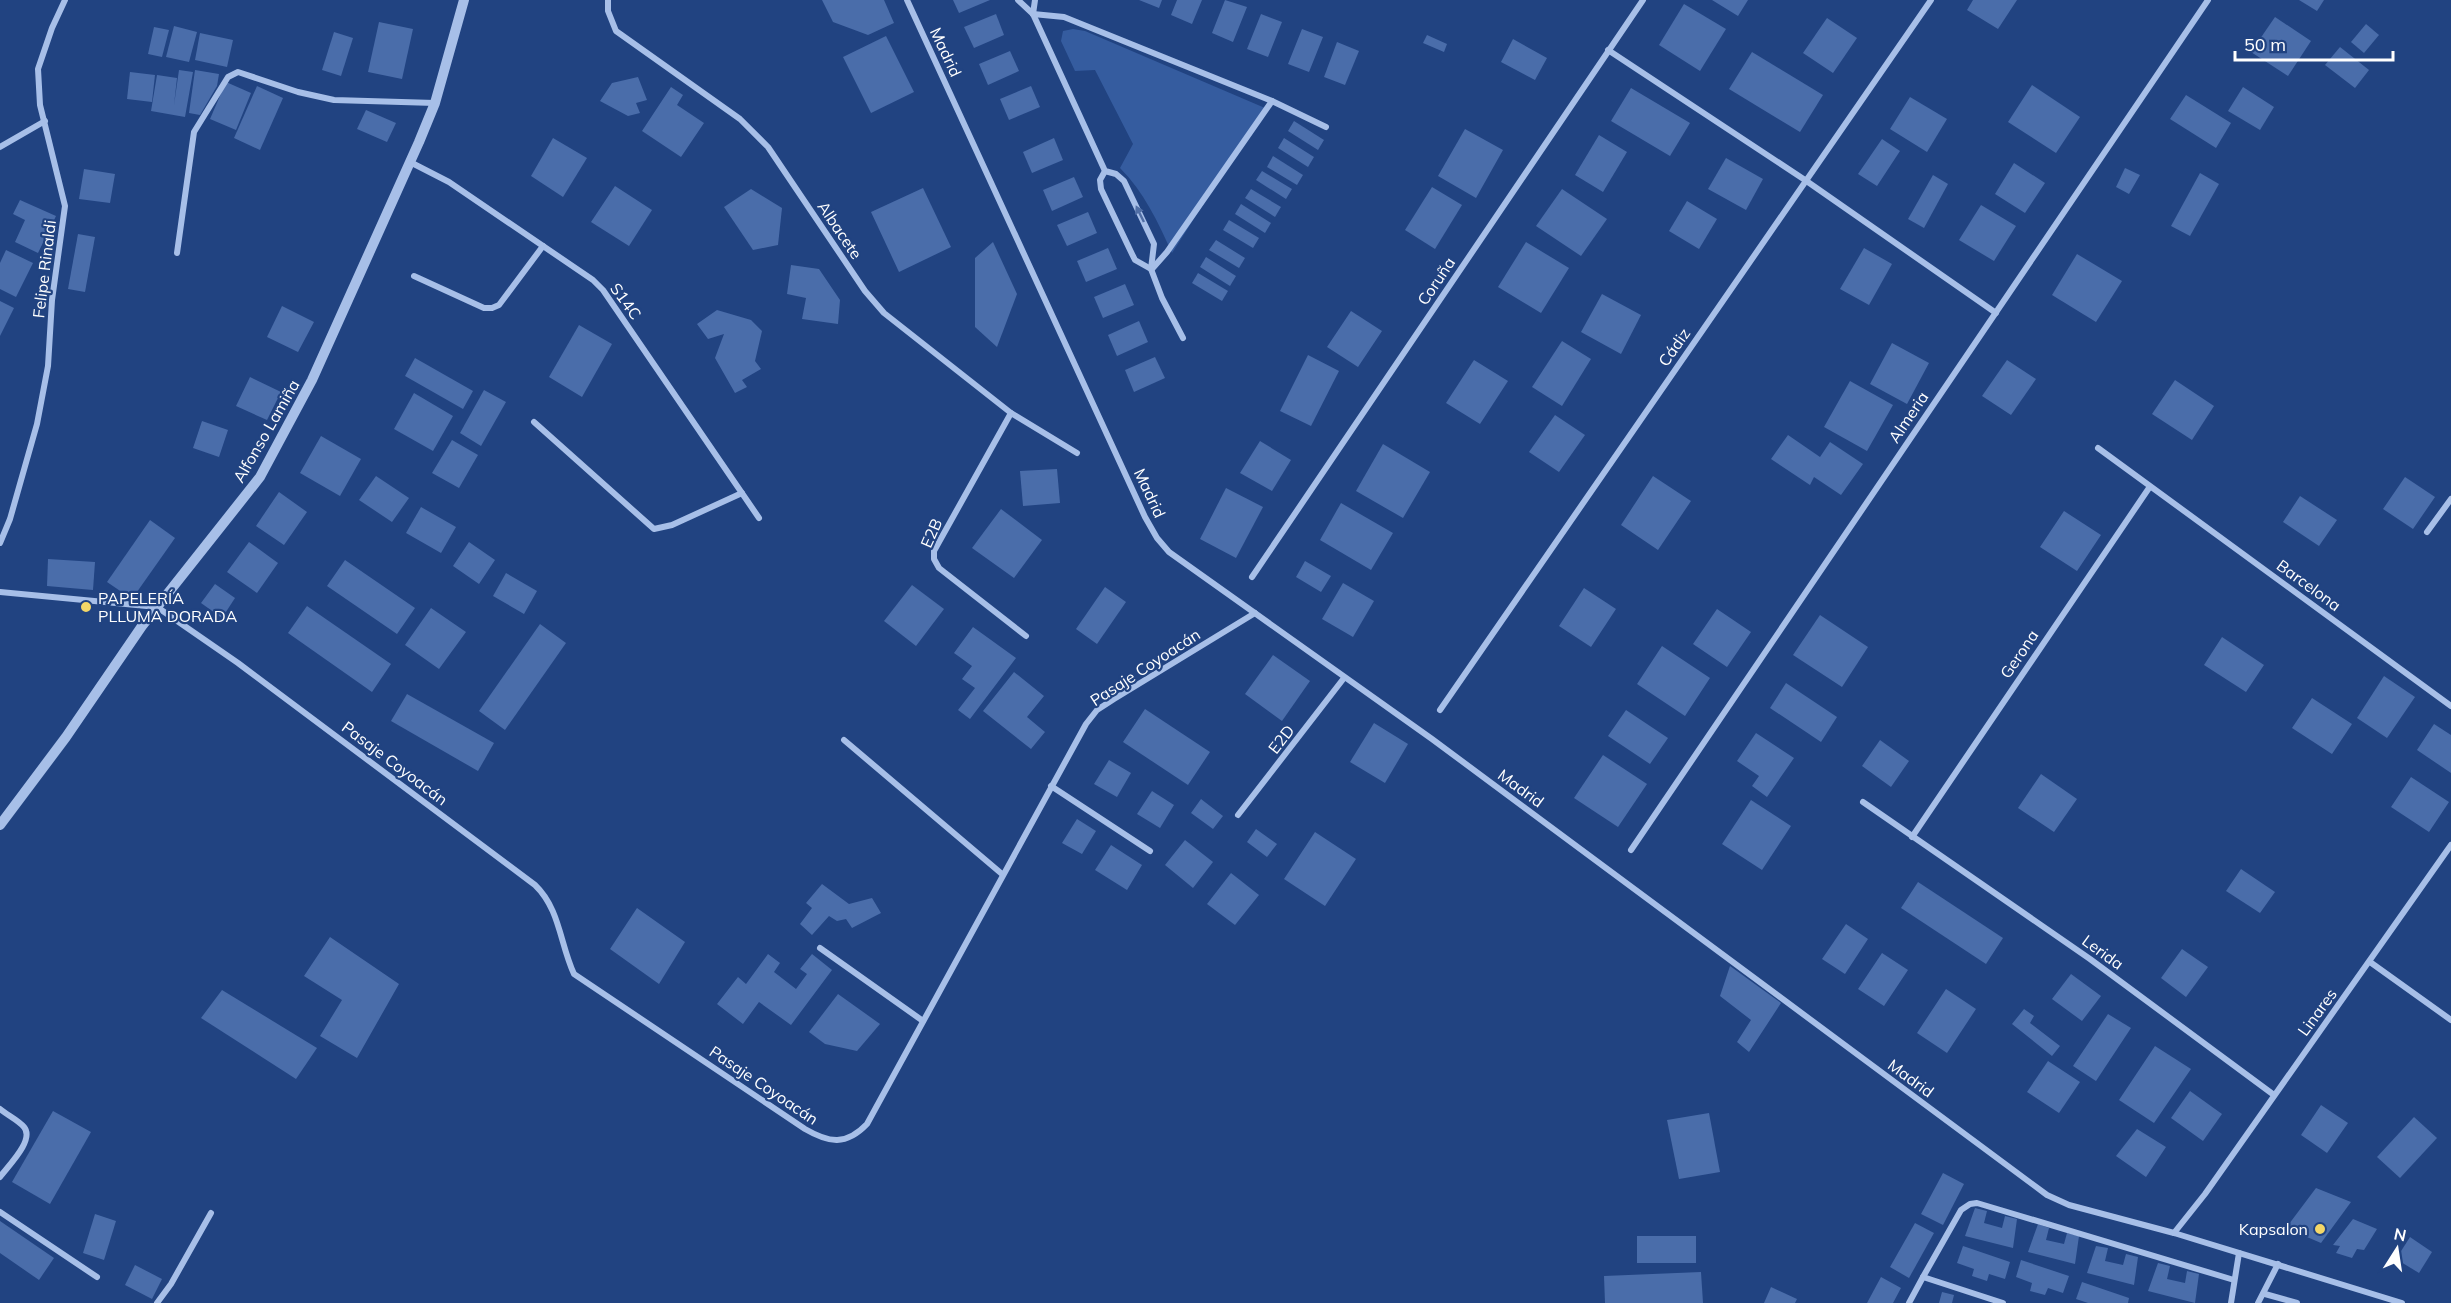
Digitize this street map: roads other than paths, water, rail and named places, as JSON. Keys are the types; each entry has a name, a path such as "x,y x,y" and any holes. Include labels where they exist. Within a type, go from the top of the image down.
{"street":[{"name":"Felipe Rinaldi","path":"0,543 10,519 37,424 48,366 51,300 65,206 40,105 38,69 52,27 65,0"},
{"name":"Alfonso Lamiña","path":"0,825 157,607 260,477 312,380 410,162 435,103 464,0"},
{"name":"Albacete","path":"608,0 608,11 616,31 740,119 768,147 865,291 884,313 1011,413 1077,453"},
{"name":"Madrid","path":"907,0 1145,517 1157,538 1169,552 1441,746 2047,1195 2069,1205 2175,1233 2402,1303"},
{"path":"1018,0 1033,14 1104,171 1100,180 1101,189 1132,254 1135,260 1151,269"},
{"path":"1033,14 1035,0"},
{"name":"Coruña","path":"1252,577 1643,0"},
{"name":"Cádiz","path":"1440,710 1931,0"},
{"name":"Almeria","path":"1631,850 2208,0"},
{"path":"1033,14 1064,17 1272,101 1326,127"},
{"path":"1608,50 1805,180 1996,313"},
{"path":"177,253 194,132 228,77 238,72 298,92 334,100 435,103"},
{"path":"1151,269 1167,252 1272,101"},
{"path":"0,147 45,121"},
{"name":"S14C","path":"410,162 449,182 593,280 603,290 759,518"},
{"path":"1104,171 1116,174 1124,181 1154,244 1151,269 1162,298 1182,338"},
{"path":"414,276 484,308 492,308 499,304 543,246"},
{"name":"E2B","path":"1011,413 934,551 934,560 939,568 1026,636"},
{"path":"534,422 654,529 672,525 742,493"},
{"name":"Barcelona","path":"2098,448 2149,488 2328,614 2451,706"},
{"name":"Gerona","path":"1912,837 2149,488"},
{"path":"2427,532 2451,499"},
{"path":"0,592 157,607"},
{"name":"Pasaje Coyoacán","path":"157,607 238,663 535,885 546,896 554,910 568,962 574,974 805,1129 821,1138 838,1140 852,1138 867,1124 1086,723 1097,710 1255,614"},
{"name":"E2D","path":"1238,815 1344,678"},
{"path":"844,741 1002,874"},
{"path":"1051,786 1150,851"},
{"name":"Lerida","path":"1863,802 2090,959 2274,1095"},
{"name":"Linares","path":"2175,1233 2370,963 2451,846"},
{"path":"820,948 923,1021"},
{"path":"2370,963 2451,1020"},
{"path":"0,1109 25,1128 28,1135 26,1143 0,1177"},
{"path":"1909,1303 1960,1210 1977,1203 2234,1280"},
{"path":"0,1212 97,1277"},
{"path":"157,1303 171,1284 211,1214"},
{"path":"2231,1303 2239,1253"},
{"path":"2258,1303 2265,1294 2278,1264"},
{"path":"1923,1277 2003,1303"},
{"path":"2265,1294 2297,1303"}],"place":[{"name":"PAPELERÍA PLLUMA DORADA","path":"86,607"},
{"name":"Kapsalon","path":"2320,1229"}]}
